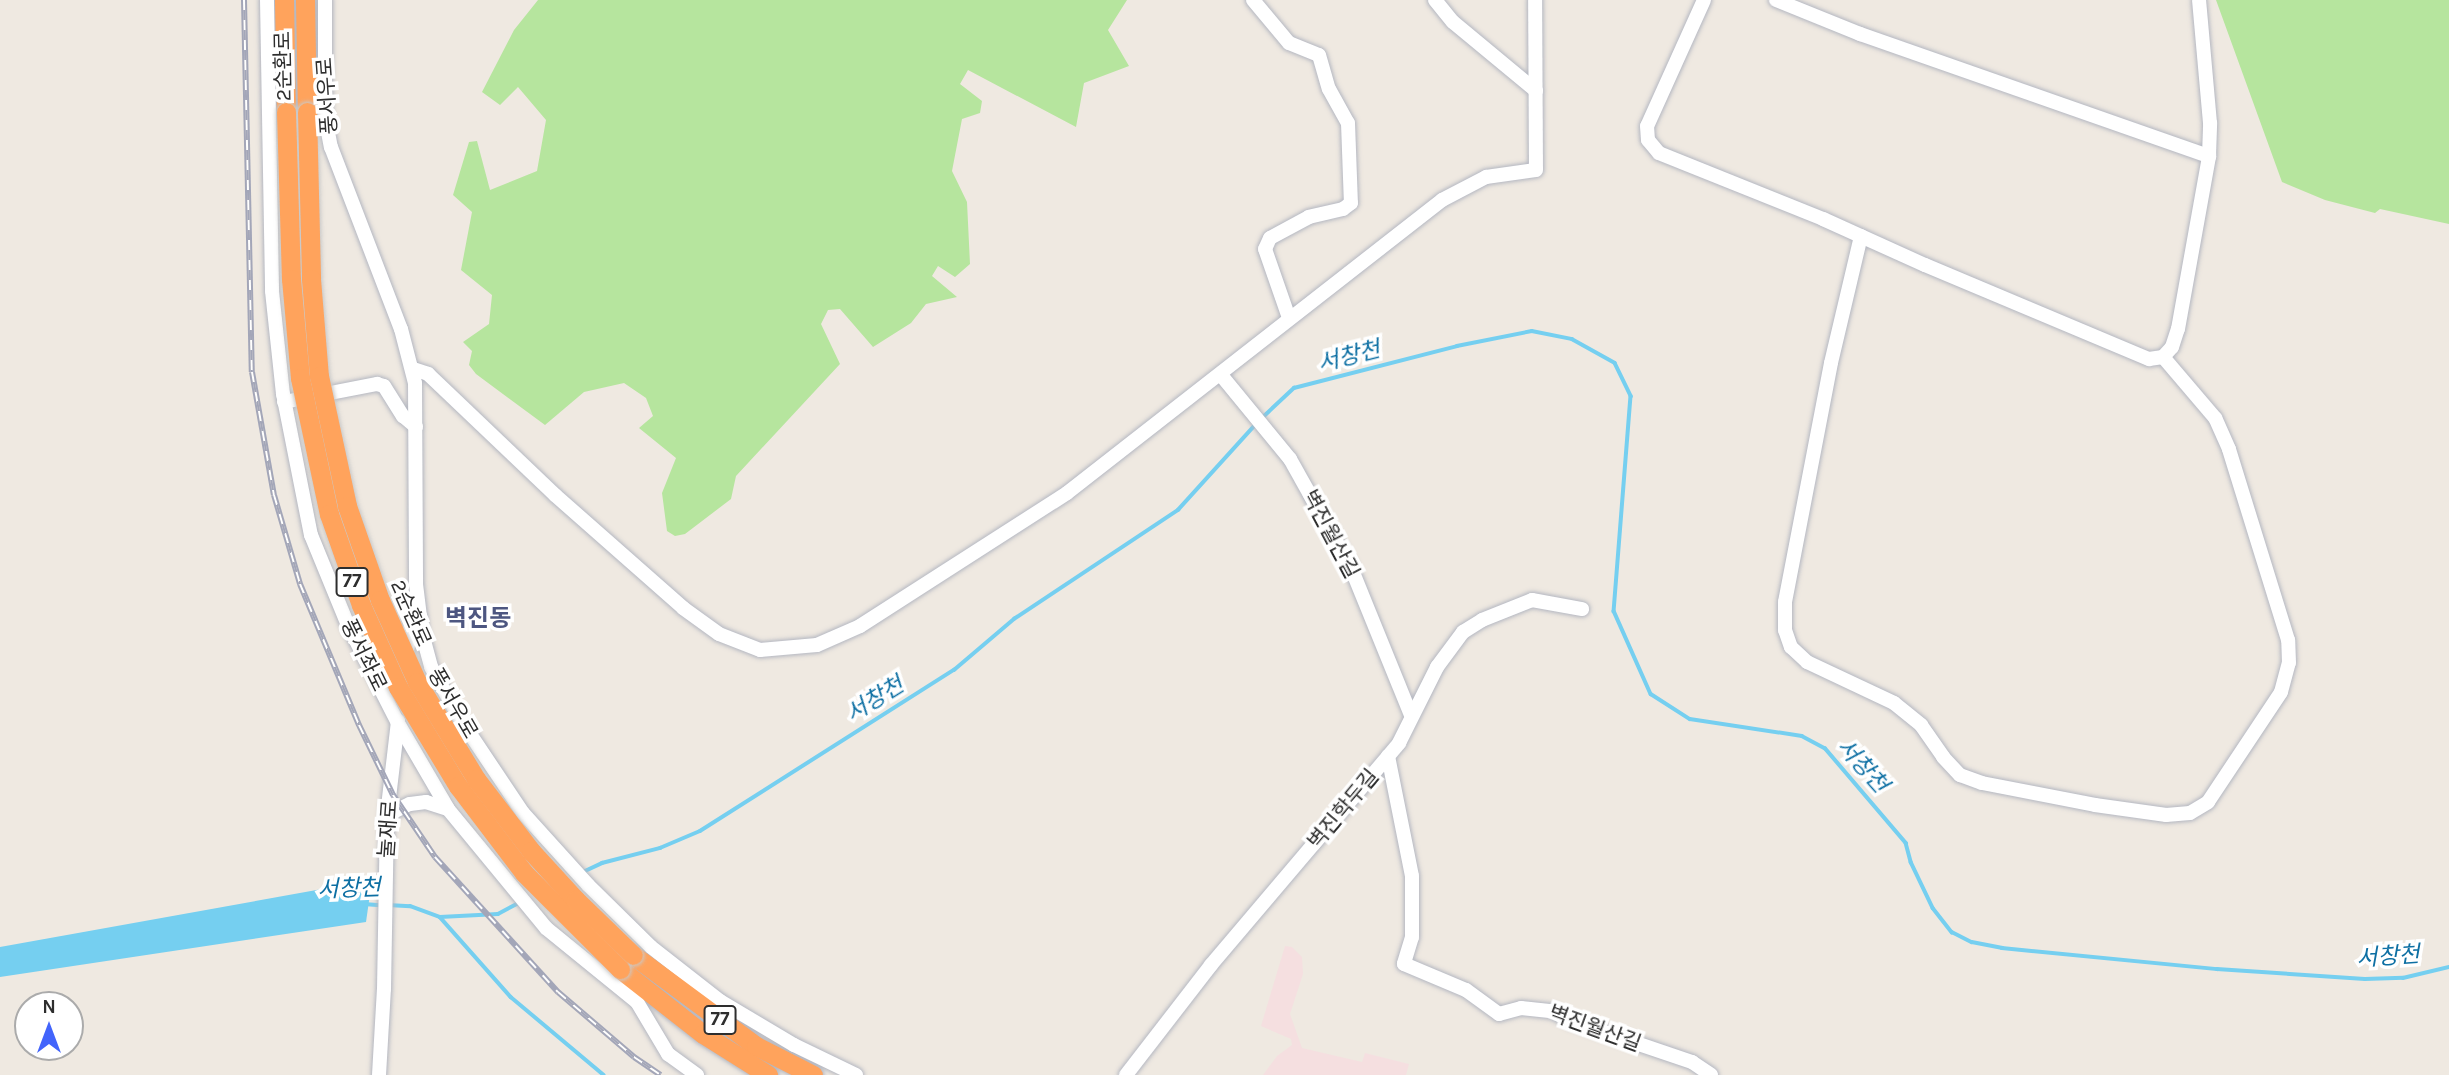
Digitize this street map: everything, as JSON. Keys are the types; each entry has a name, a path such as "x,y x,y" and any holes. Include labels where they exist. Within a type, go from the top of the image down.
{"highway":[{"name":"2순환로","path":"284,0 291,279 300,378 317,467 357,594 398,687 458,786 524,873 627,962 702,1034 768,1075"},
{"name":"2순환로","path":"305,0 311,279 319,376 344,495 376,589 417,682 475,779 540,861 627,962 756,1046 813,1075"}],"street":[{"name":"풍서좌로","path":"267,0 272,291 284,402 312,535 348,625 398,723 448,808 482,854 531,912 596,972 637,1002 668,1054 697,1075"},
{"name":"풍서우로","path":"325,0 325,105 331,147 401,329 413,369 416,427 416,584 427,656 446,695 499,778 548,842 651,947 720,1001 794,1045 856,1075"},
{"path":"1253,0 1289,43 1319,55 1329,89 1349,123 1350,203 1343,209 1309,217 1270,237 1265,249 1289,318"},
{"path":"1435,0 1453,22 1536,91"},
{"path":"413,369 429,374 505,450 683,608 730,639 773,651 817,645 860,626 1067,493 1442,200 1486,177 1536,170 1535,0"},
{"path":"1704,0 1647,126 1648,141 1659,153 1861,236 2129,353 2149,359 2163,357 2172,347 2178,329 2209,156 2210,123 2199,0"},
{"path":"1776,0 1860,34 2209,156"},
{"path":"1861,236 1829,376 1785,602 1785,630 1791,647 1807,662 1894,703 1921,725 1943,757 1961,775 1982,783 2095,805 2166,816 2190,813 2208,802 2281,692 2289,663 2288,640 2229,450 2215,418 2163,357"},
{"name":"벽진월산길","path":"1221,375 1290,459 1352,570 1411,715"},
{"path":"284,402 377,384 384,386 403,416 416,427"},
{"name":"눌재로","path":"379,1075 384,989 387,814 416,584"},
{"name":"벽진학두길","path":"1126,1075 1210,965 1388,756 1409,728 1411,715 1453,644 1482,620 1532,600 1582,609"},
{"path":"403,682 422,676 446,695"},
{"name":"벽진월산길","path":"1388,756 1412,876 1412,937 1404,964 1466,990 1499,1014 1521,1008 1552,1011 1571,1021 1692,1062 1712,1075"},
{"path":"437,789 438,768 456,760 480,760 499,778"},
{"path":"387,814 411,804 426,802 448,808"}],"shaded area":[{"path":"1285,946 1292,947 1302,957 1303,974 1290,1014 1302,1048 1362,1062 1365,1053 1409,1064 1406,1075 1263,1075 1277,1056 1292,1045 1291,1039 1261,1026"}],"green space":[{"path":"538,0 1127,0 1108,30 1129,66 1084,83 1076,127 968,70 960,84 982,101 980,113 962,119 952,171 967,202 970,264 955,277 938,266 932,276 957,297 926,304 911,323 873,347 840,309 828,310 821,324 840,364 736,476 731,499 685,534 675,536 667,531 662,493 676,458 639,428 653,416 646,398 624,383 584,392 545,425 476,374 469,365 472,351 463,342 489,324 492,295 461,270 472,212 453,195 469,142 477,141 490,190 537,171 546,120 518,87 500,105 482,92 514,30"},
{"path":"2216,0 2449,0 2449,224 2380,209 2375,213 2325,200 2282,182"}],"water":[{"path":"372,880 366,922 0,977 0,947"}],"waterway":[{"name":"서창천","path":"1262,418 1294,388 1457,346 1532,331 1572,339 1615,363 1631,396 1614,611 1651,694 1690,719 1802,736 1825,748 1906,843 1911,862 1933,908 1952,932 1972,942 2002,948 2217,969 2365,979 2403,978 2449,967"},
{"name":"서창천","path":"583,872 602,863 660,848 700,831 954,670 1014,619 1178,510 1257,423"},
{"name":"서창천","path":"388,905 410,906 440,917 498,914 519,903"},
{"name":"서창천","path":"364,904 380,905"},
{"path":"440,917 511,997 604,1075"}],"railway":[{"path":"244,0 252,372 274,495 300,584 359,725 393,795 435,857 558,992 634,1057 661,1075"}],"district":[{"name":"벽진동","path":"478,619"}]}
